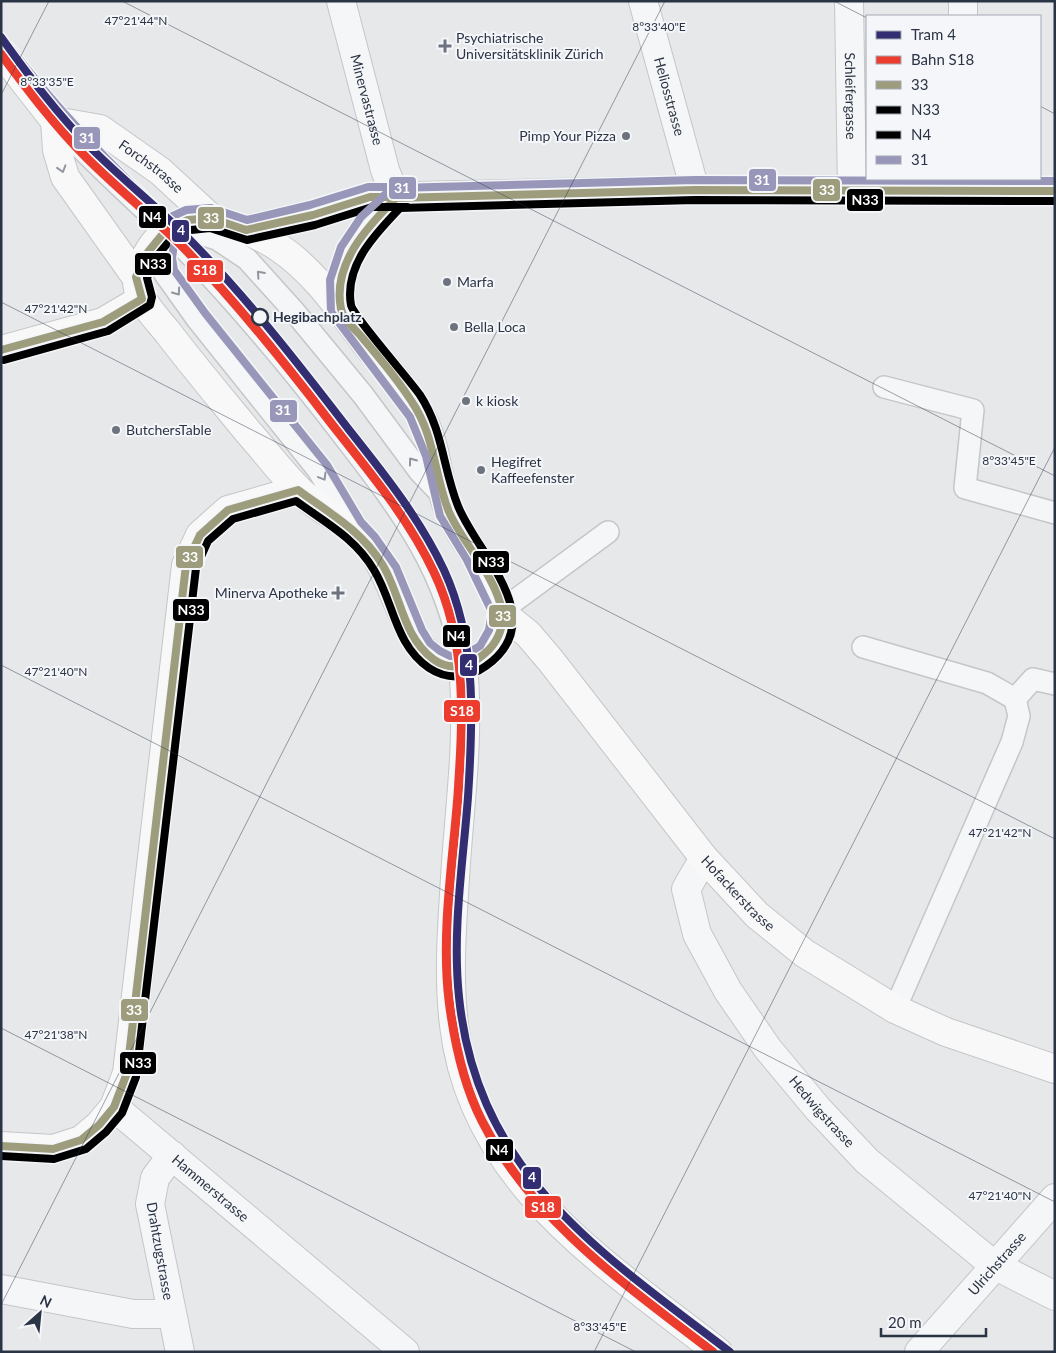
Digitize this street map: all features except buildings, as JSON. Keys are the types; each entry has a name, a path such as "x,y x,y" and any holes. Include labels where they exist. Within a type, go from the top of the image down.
{"main road":[{"path":"1,52 55,121 56,150 65,177 139,288 191,363 298,490 321,508 353,528 367,543 387,572 413,635 422,649 434,660 448,666 463,668 476,662 486,653 499,633 502,612 476,555 449,512 444,497 436,452 419,412 341,311 299,262 276,246 246,230 211,218 188,220 166,230 148,252 139,288 103,322 1,350"},
{"name":"Forchstrasse","path":"55,121 100,129 160,171 211,218"},
{"path":"1,1146 53,1149 81,1140 99,1125 114,1107 127,1073 186,565 200,536 228,510 298,490"},
{"name":"Hofackerstrasse","path":"502,612 528,634 551,661 704,858 757,915 804,953 895,1009 946,1032 1055,1069"},
{"path":"463,668 464,730 451,950 451,996 459,1054 474,1099 488,1132 506,1162 538,1203 589,1251 718,1352"}],"street":[{"name":"Minervastrasse","path":"342,1 385,170 396,198"},
{"name":"Heliosstrasse","path":"643,1 695,190"},
{"name":"Schleifergasse","path":"849,1 852,191"},
{"path":"963,1 963,15"},
{"path":"246,230 313,215 370,197 396,198 695,190 852,191 968,185 1055,191"},
{"path":"341,311 340,281 350,251 370,224 396,198"},
{"name":"Hedwigstrasse","path":"704,858 686,889 697,934 728,991 768,1049 818,1110 867,1161 994,1265 1055,1296"},
{"name":"Hammerstrasse","path":"114,1107 405,1352"},
{"name":"Drahtzugstrasse","path":"172,1155 155,1178 150,1204 180,1352"},
{"name":"Ulrichstrasse","path":"919,1352 1055,1198"},
{"path":"1,1289 132,1314 171,1314"}],"lane":[{"path":"55,121 101,170 166,230 259,330 312,394 403,515 424,548 443,589 453,617 463,668"},
{"path":"166,230 197,233 217,239 247,259 293,310 363,395 420,472 444,497"},
{"path":"166,230 162,258 165,274 197,320 318,470 353,528"},
{"path":"884,387 973,410 965,488 1055,512"},
{"path":"502,612 608,532"},
{"path":"863,646 988,683 1015,699 1019,716 1012,742 895,1009"},
{"path":"1015,699 1033,679 1055,684"}],"tram line":[{"name":"4","path":"1,37 44,95 79,136 179,229 254,310 389,481 435,551 455,597 467,653 470,682 470,768 457,922 459,997 470,1059 491,1113 518,1161 552,1203 592,1242 635,1279 730,1352"}],"rail line":[{"name":"S18","path":"1,54 63,133 98,169 184,248 242,312 373,476 400,513 424,552 445,599 453,626 461,682 462,710 458,795 446,949 449,1000 454,1031 460,1062 475,1107 503,1157 527,1190 555,1220 615,1276 713,1352"}],"transit line":[{"name":"31","path":"9,46 87,138 173,223"},
{"name":"N4","path":"1,52 32,94 73,141 166,230 253,323 306,387 396,506 424,548 453,617 465,685 451,983 458,1049 476,1106 502,1155 536,1199 576,1239 620,1277 718,1352"},
{"name":"31","path":"176,231 172,258 174,270 205,313 327,465 361,522 375,537 396,567 422,630 430,643 450,656 461,657 480,646 489,630 492,612 467,560 440,516 426,456 410,417 331,312 330,280 341,247 361,217 390,190 396,188 695,180 1055,181"},
{"name":"31","path":"162,221 186,210 211,208 247,220 310,205 368,187 407,187"},
{"name":"33","path":"1,1146 53,1149 81,1140 99,1125 114,1107 127,1073 186,565 200,535 228,510 298,490 344,523 374,552 388,576 408,627 423,650 433,659 446,665 465,665 478,659 496,641 499,635 503,617 498,598 486,572 449,512 430,442 420,415 400,384 346,320 341,309 340,292 347,262 363,234 396,198 695,190 1055,191"},
{"name":"33","path":"1,350 103,322 142,299 136,277 148,252 166,230 188,220 211,218 246,230 313,215 370,197 407,197"},
{"name":"N33","path":"1,1156 54,1159 86,1149 106,1132 122,1113 136,1077 196,568 208,541 233,519 296,501 349,540 366,559 381,583 402,636 418,659 429,668 443,675 465,676 486,666 505,648 512,628 511,607 504,586 493,565 467,525 458,506 434,422 428,408 420,395 361,321 351,305 352,277 363,252 400,208 695,200 1055,201"},
{"name":"N33","path":"4,360 108,331 150,305 152,297 147,278 156,257 172,238 191,230 210,228 247,240 315,225 372,207 407,207"}],"place":[{"name":"Psychiatrische Universitätsklinik Zürich","path":"445,46"},
{"name":"Pimp Your Pizza","path":"626,136"},
{"name":"Marfa","path":"447,282"},
{"name":"Hegibachplatz","path":"260,317"},
{"name":"Bella Loca","path":"454,327"},
{"name":"k kiosk","path":"466,401"},
{"name":"ButchersTable","path":"116,430"},
{"name":"Hegifret Kaffeefenster","path":"481,470"},
{"name":"Minerva Apotheke","path":"338,593"}]}
